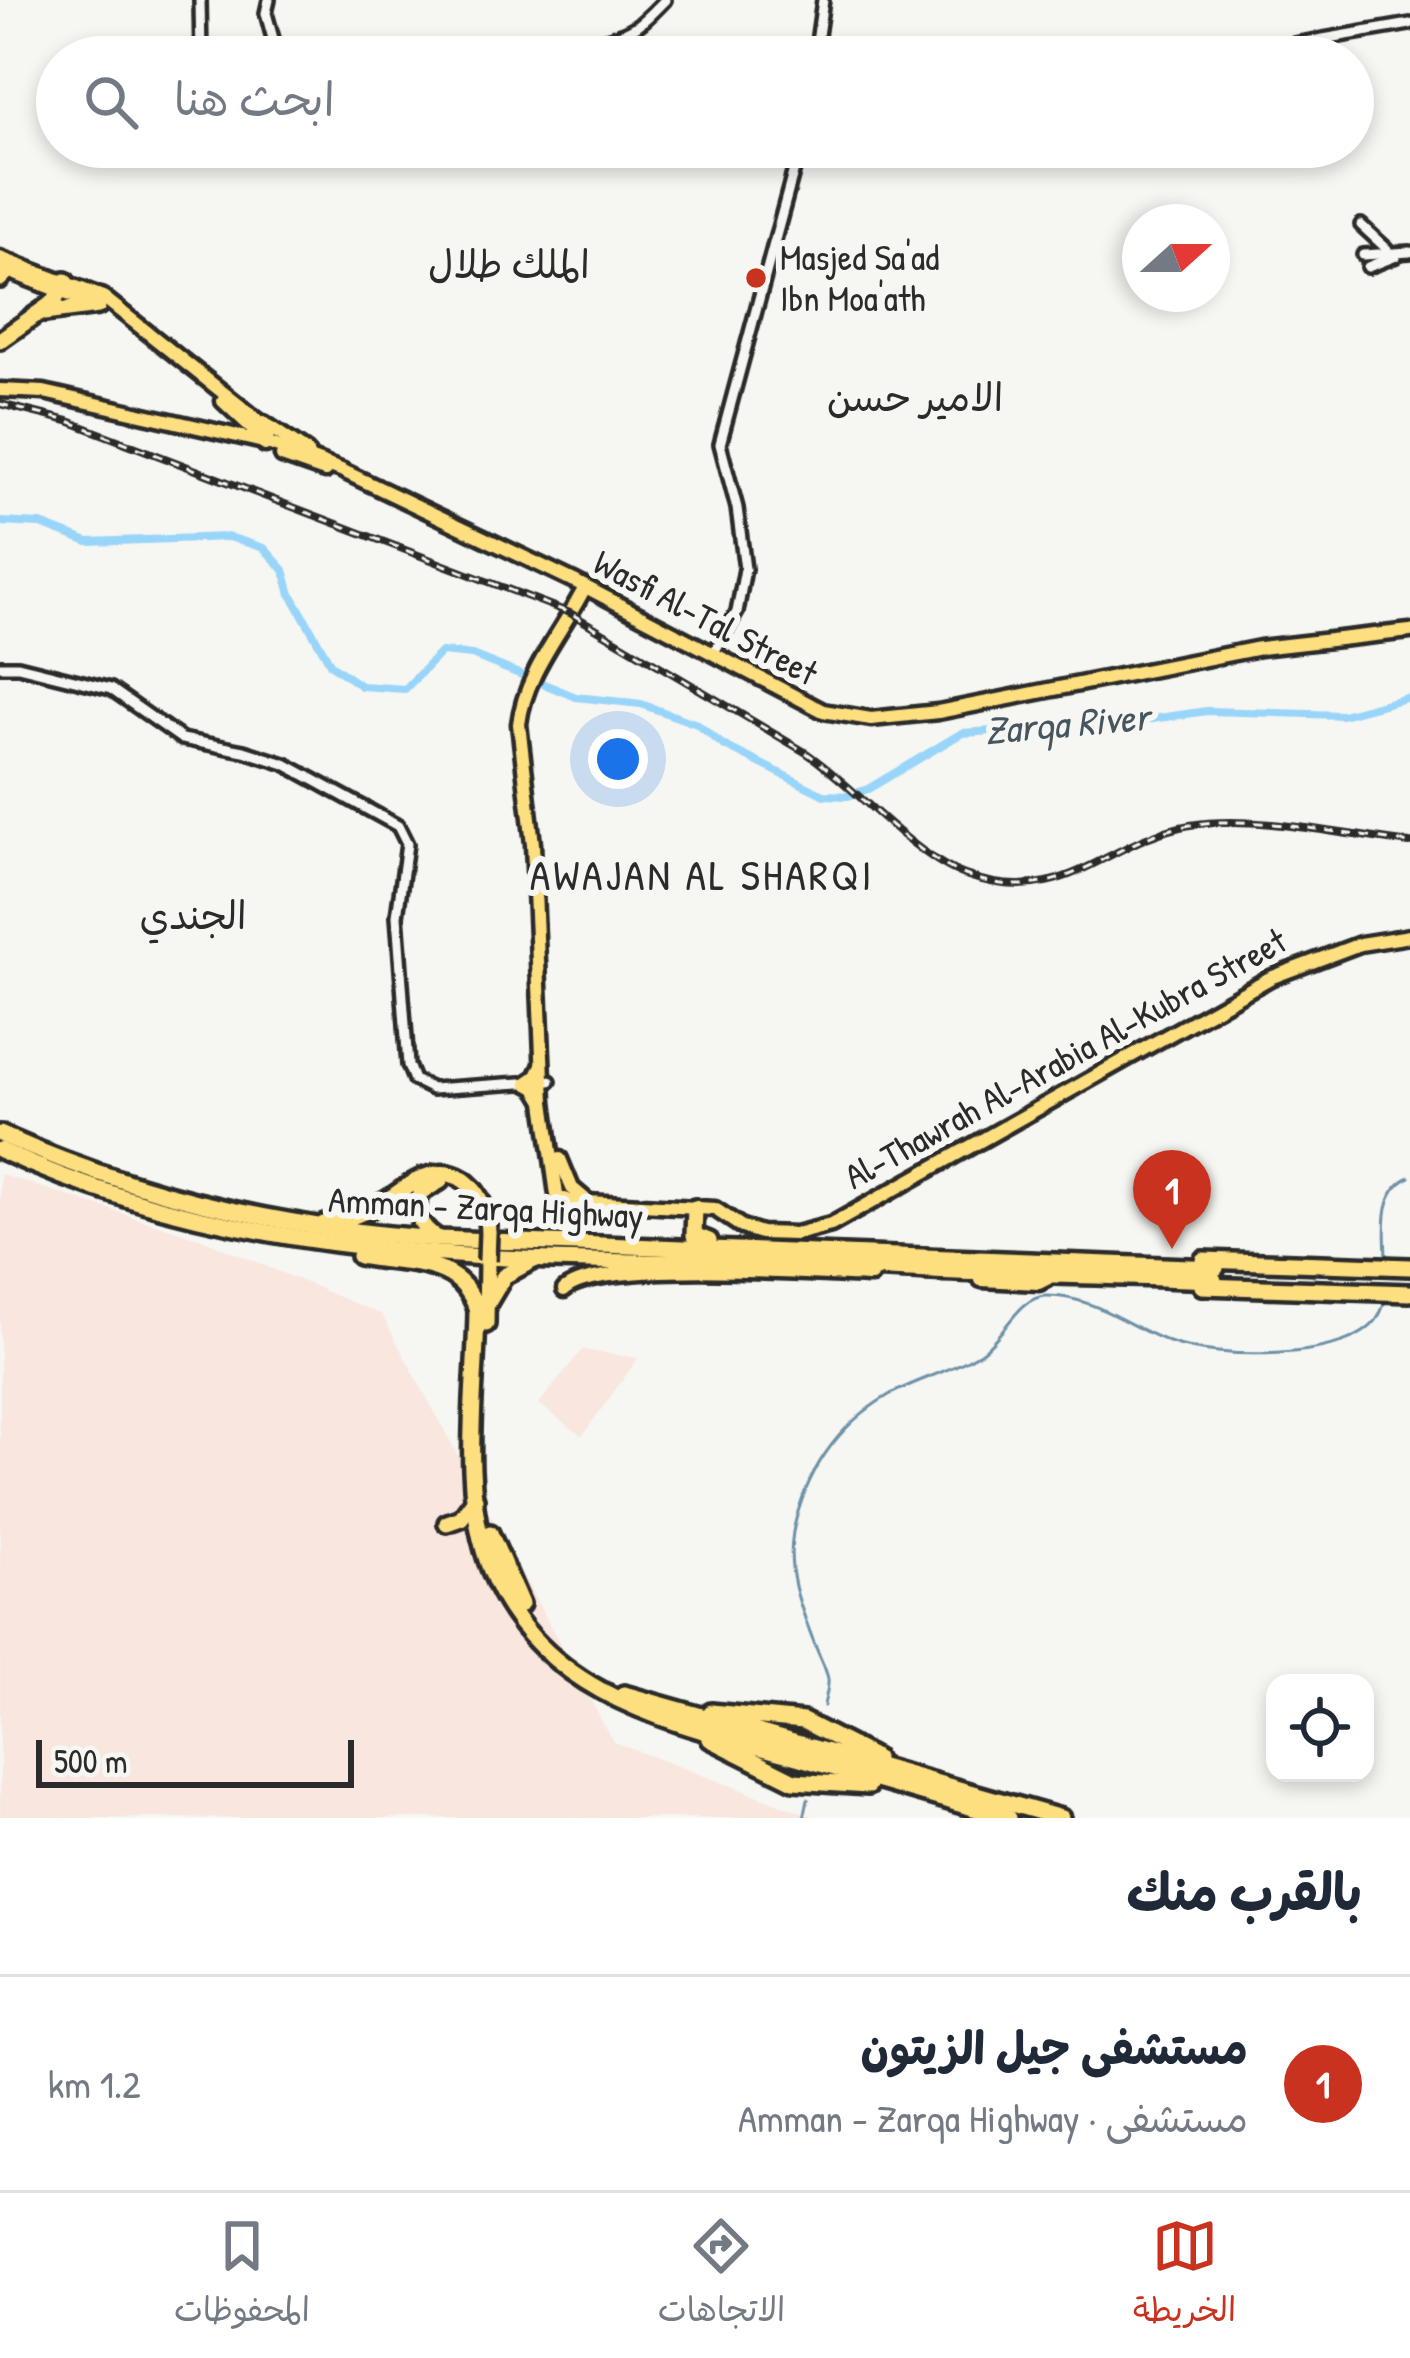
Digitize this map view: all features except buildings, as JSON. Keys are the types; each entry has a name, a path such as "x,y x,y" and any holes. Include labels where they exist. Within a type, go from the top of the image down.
{"highway":[{"path":"0,340 41,313 64,286"},
{"path":"41,313 98,305"},
{"name":"Amman - Zarqa Highway","path":"0,1134 109,1178 305,1233 439,1239 546,1253"},
{"name":"Amman - Zarqa Highway","path":"0,1150 152,1206 383,1250 844,1249 984,1265 1047,1279 1222,1276 1410,1289"},
{"path":"305,1233 360,1214 421,1178 446,1174 476,1191 485,1207 475,1499 480,1533 488,1562 510,1605 552,1654 610,1698 902,1780 1061,1818"},
{"path":"439,1239 425,1229 416,1210 421,1192 438,1181 459,1186 471,1196 484,1232"},
{"path":"675,1247 688,1238 692,1210"},
{"path":"692,1210 695,1238 728,1249"},
{"path":"305,1233 352,1254 453,1273 482,1312"},
{"name":"Amman - Zarqa Highway","path":"582,1251 682,1268 984,1265 1020,1253 1222,1276 1243,1266 1264,1278 1410,1270"},
{"path":"482,1312 504,1276 546,1253"},
{"path":"1222,1276 1243,1266 1264,1278"},
{"path":"476,1451 491,1539 526,1612 583,1670 794,1781 902,1780"},
{"path":"475,1499 453,1521 480,1533"},
{"path":"682,1719 803,1721 902,1780 1007,1818"}],"main road":[{"path":"4,268 114,304 260,422 317,460"},
{"path":"64,286 124,318 230,407 268,449"},
{"name":"Wasfi Al-Tal Street","path":"0,394 44,392 213,432 345,478 823,712 871,719 938,712 1261,648 1410,634"},
{"name":"Wasfi Al-Tal Street","path":"0,394 43,399 317,460 821,716 855,724 913,722 1249,656 1410,634"},
{"path":"213,432 228,426 230,407"},
{"path":"260,422 269,432 268,449"},
{"path":"567,1203 542,1063 531,824 519,724 537,678 583,595"},
{"path":"537,678 524,724 538,836 544,1102"},
{"name":"Al-Thawrah Al-Arabia Al-Kubra Street","path":"567,1203 692,1210 727,1216 761,1234 796,1234 835,1224 1270,978 1360,944 1410,934"},
{"path":"542,1063 538,1074 526,1083 539,1091 544,1102 567,1203"},
{"path":"560,1159 572,1188 592,1204"},
{"name":"Al-Thawrah Al-Arabia Al-Kubra Street","path":"567,1203 692,1210"},
{"path":"564,1289 581,1279 682,1268 1036,1283 1047,1279"}],"street":[{"path":"200,0 201,36"},
{"path":"269,0 266,13 272,36"},
{"path":"608,36 637,26 664,0"},
{"path":"818,36 823,0"},
{"path":"1352,36 1410,25"},
{"path":"711,655 720,649 742,595 745,568 737,508 720,444 794,168"},
{"path":"1361,225 1376,242 1392,251 1410,253"},
{"path":"1392,251 1365,261 1410,253"},
{"path":"0,666 111,688 182,740 262,756 309,775 402,829 408,850 398,902 408,1065 414,1080 432,1088 546,1081"}],"shaded area":[{"path":"0,1174 201,1239 382,1315 613,1742 817,1818 0,1818"},
{"path":"582,1350 638,1358 582,1436 539,1404"}],"waterway":[{"name":"Zarqa River","path":"0,522 41,524 88,542 229,537 264,548 284,570 291,594 331,665 361,686 405,689 441,652 472,655 576,697 641,704 697,724 723,745 824,795 848,796 868,789 962,733 1131,722 1207,711 1342,715 1410,697"},
{"path":"1386,1257 1389,1201 1410,1177"},
{"path":"824,1706 828,1679 796,1589 793,1532 806,1490 826,1453 870,1407 980,1353 1036,1298 1063,1297 1095,1306 1172,1343 1247,1354 1307,1350 1357,1335 1376,1321 1386,1299"},
{"path":"804,1818 808,1799"}],"railway":[{"path":"0,404 68,421 570,613 805,752 925,853 965,875 1000,884 1058,879 1160,833 1215,822 1270,824 1410,843"}],"place":[{"name":"Masjed Sa'ad Ibn Moa'ath","path":"756,278"},
{"name":"مستشفى جيل الزيتون","path":"1172,1249"}],"district":[{"name":"الملك طلال","path":"509,264"},
{"name":"الامير حسن","path":"915,397"},
{"name":"AWAJAN AL SHARQI","path":"702,875"},
{"name":"الجندي","path":"193,915"}]}
